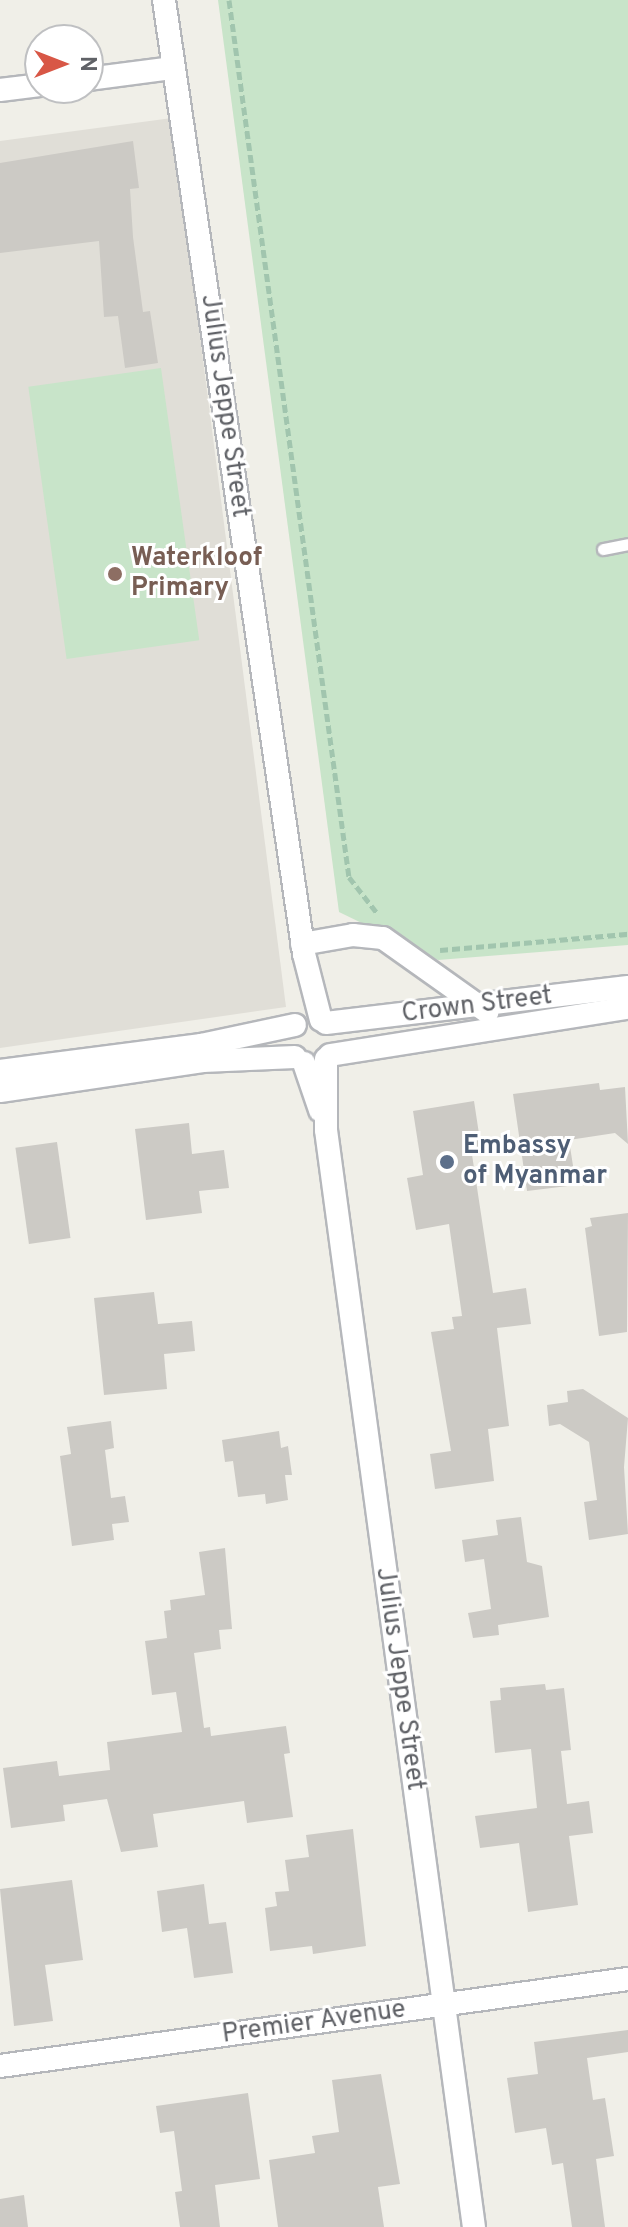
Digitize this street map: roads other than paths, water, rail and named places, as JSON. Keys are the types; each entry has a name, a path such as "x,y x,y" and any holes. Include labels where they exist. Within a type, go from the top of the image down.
{"street":[{"name":"Julius Jeppe Street","path":"164,0 303,949 310,1022"},
{"path":"104,77 173,68"},
{"path":"0,90 24,87"},
{"path":"303,949 353,935 383,938 488,1017"},
{"name":"Crown Street","path":"488,1017 628,987"},
{"name":"Crown Street","path":"0,1091 202,1053 310,1022 421,1025 488,1017 628,1008"},
{"path":"310,1022 334,1038 314,1058 289,1041 310,1022"},
{"name":"Crown Street","path":"0,1071 202,1053 314,1058 421,1025"},
{"name":"Julius Jeppe Street","path":"314,1058 474,2227"},
{"name":"Premier Avenue","path":"0,2066 628,1979"}],"lane":[{"path":"603,549 628,544"}],"place":[{"name":"Waterkloof Primary","path":"115,574"},
{"name":"Embassy of Myanmar","path":"447,1162"}]}
